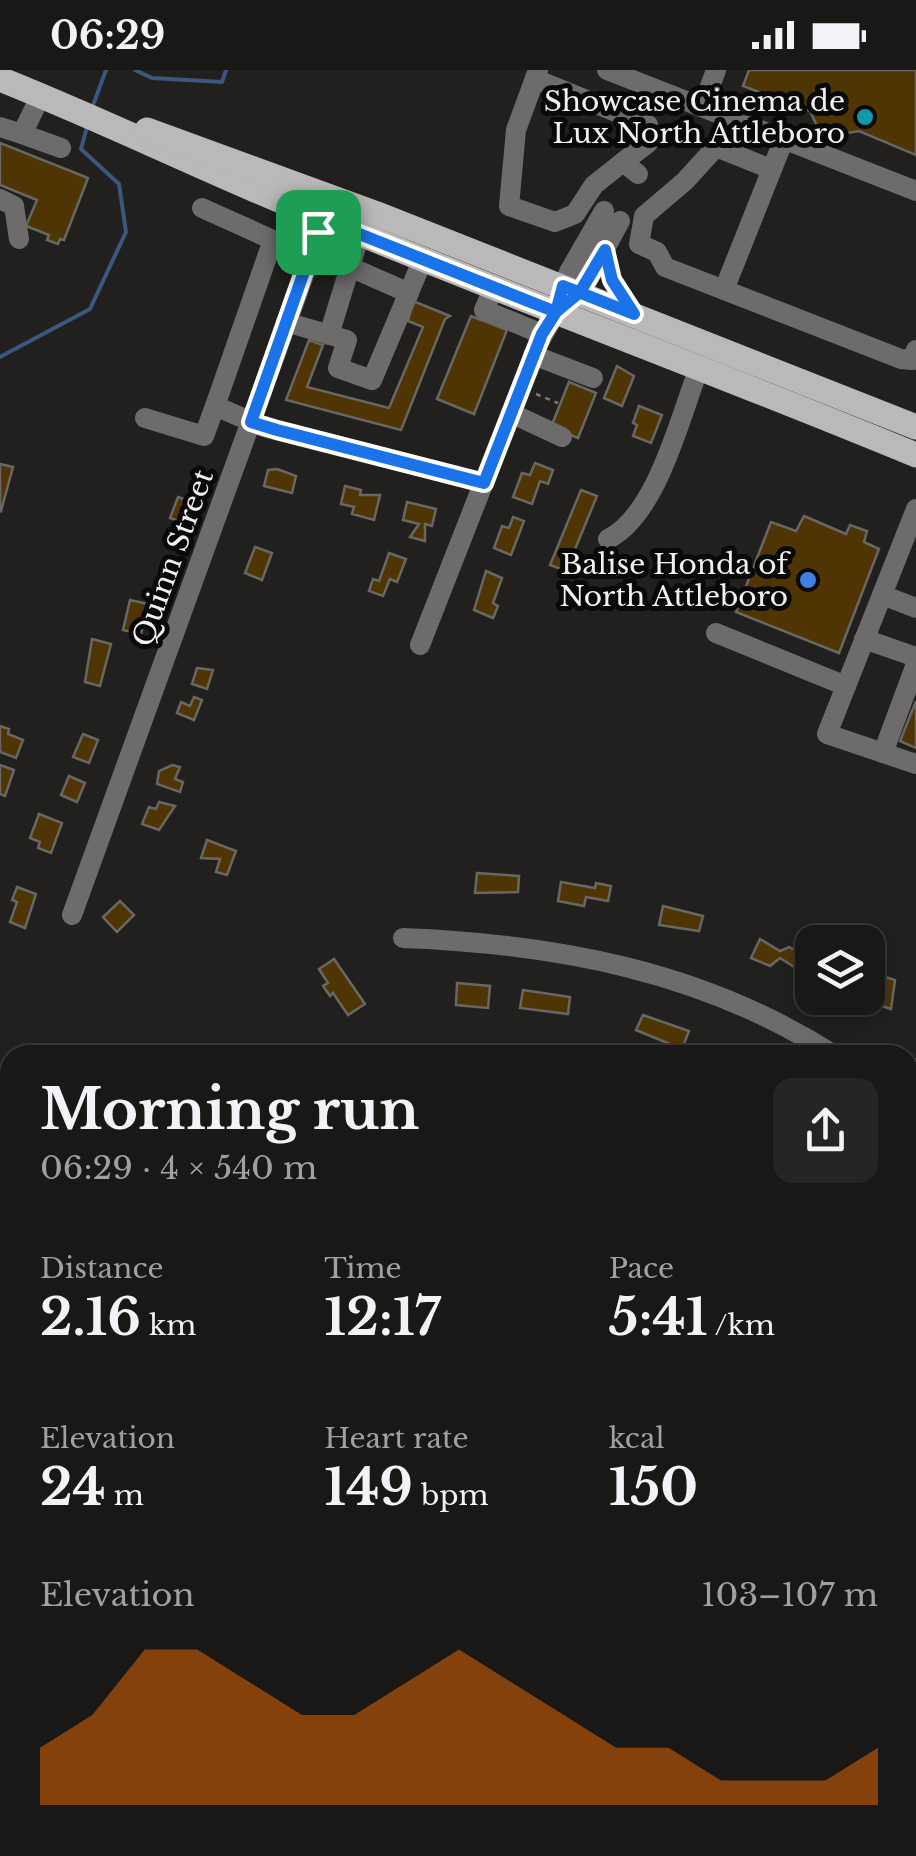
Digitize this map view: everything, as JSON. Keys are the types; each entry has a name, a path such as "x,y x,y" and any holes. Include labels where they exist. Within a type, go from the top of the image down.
{"main road":[{"path":"0,79 108,122 177,159 494,287 549,323 699,368 916,455"},
{"path":"108,122 184,142 571,289 916,427"}],"street":[{"path":"607,70 916,190"},
{"path":"703,106 716,70"},
{"path":"536,74 648,124 648,144 631,168 594,184 575,214 555,222 509,206 516,130 536,74"},
{"path":"22,134 41,95"},
{"path":"0,127 62,148"},
{"path":"724,290 784,138"},
{"path":"772,169 716,147 685,181 644,216 639,244 658,252 665,267 901,359 912,360 916,350"},
{"path":"0,200 14,206 19,239"},
{"path":"145,418 204,436 273,240 202,208"},
{"path":"420,645 533,355 612,216 605,250 612,280 634,314"},
{"name":"Quinn Street","path":"72,914 324,220"},
{"path":"330,335 360,234"},
{"path":"571,289 605,250"},
{"path":"286,322 347,340 338,368 372,380 423,259"},
{"path":"350,267 409,292"},
{"path":"533,355 593,378"},
{"path":"608,539 629,524 645,503 699,368"},
{"path":"215,406 251,422 484,483"},
{"path":"511,413 562,437"},
{"path":"916,509 827,734 916,764"},
{"path":"882,595 916,608"},
{"path":"716,633 846,686"},
{"path":"864,639 916,660 883,752"},
{"path":"403,938 554,950 680,980 796,1031 818,1045"}],"path":[{"path":"520,388 558,403"}],"building":[{"name":"Showcase Cinema de Lux North Attleboro","path":"749,70 916,70 916,155 859,131 841,134 839,139 820,131 822,125 816,124 810,111 743,86"},
{"path":"0,143 88,178 64,240 60,239 58,244 47,240 49,235 26,226 37,200 0,185"},
{"path":"413,301 450,316 445,319 401,430 286,400 309,340 323,345 307,387 389,408 423,327 408,321"},
{"path":"471,316 507,330 474,414 437,399"},
{"path":"617,366 634,376 622,406 604,398"},
{"path":"569,382 596,393 578,438 551,427"},
{"path":"639,406 662,415 651,443 633,436"},
{"path":"535,463 553,470 548,484 540,481 532,504 513,497 522,473 530,475"},
{"path":"0,464 13,467 1,511 0,510"},
{"path":"268,470 296,476 292,493 264,486"},
{"path":"345,486 361,490 360,495 380,495 374,520 352,514 354,507 341,504"},
{"path":"581,490 597,496 566,571 550,565"},
{"path":"178,497 195,503 191,515 197,517 194,527 170,518"},
{"path":"407,502 436,509 432,526 425,524 425,541 410,537 419,524 403,520"},
{"name":"Balise Honda of North Attleboro","path":"804,516 846,534 850,525 867,531 864,542 879,549 839,653 736,612 771,522 796,531"},
{"path":"513,517 524,521 511,555 494,548 502,526 509,528"},
{"path":"255,547 272,553 262,580 245,573"},
{"path":"389,553 406,559 397,582 390,579 383,596 369,591 373,579 379,581"},
{"path":"486,571 502,578 493,603 498,606 493,618 474,610"},
{"path":"130,600 148,604 141,634 123,630"},
{"path":"92,639 111,644 100,686 85,682"},
{"path":"197,668 213,670 207,689 192,684"},
{"path":"194,697 202,700 194,720 177,713 181,702 190,706"},
{"path":"916,701 916,748 900,741"},
{"path":"0,726 23,740 16,758 0,752"},
{"path":"83,734 98,740 89,763 73,757"},
{"path":"0,765 14,770 5,796 0,794"},
{"path":"172,765 180,767 175,779 183,782 180,792 157,784 159,771"},
{"path":"69,776 85,783 77,802 61,795"},
{"path":"159,802 175,806 159,830 142,824 149,807 156,809"},
{"path":"39,814 62,823 51,853 38,848 40,842 30,838"},
{"path":"207,840 236,851 227,875 216,872 220,859 201,858"},
{"path":"477,873 519,876 518,892 475,893"},
{"path":"561,882 595,888 596,883 611,886 608,901 586,897 584,906 558,901"},
{"path":"17,887 36,894 25,928 10,922"},
{"path":"120,901 134,915 117,932 103,917"},
{"path":"663,906 703,916 699,931 659,925"},
{"path":"760,939 780,951 789,947 795,950 795,967 780,958 770,966 751,958"},
{"path":"334,959 365,1004 348,1015 333,993 330,996 323,986 328,983 319,969"},
{"path":"885,977 895,980 891,1009 885,1007"},
{"path":"457,983 490,986 488,1008 456,1005"},
{"path":"523,990 570,997 568,1014 520,1008"},
{"path":"643,1015 689,1031 684,1045 672,1045 636,1030"}],"waterway":[{"path":"92,108 106,70"},
{"path":"135,70 152,78 222,82 226,70"},
{"path":"0,357 90,309 126,232 119,184 81,149 87,127"}],"place":[{"name":"Showcase Cinema de Lux North Attleboro","path":"865,117"},
{"name":"Balise Honda of North Attleboro","path":"808,580"}],"route":[{"path":"318,232 251,422 277,430 484,483 542,334 556,312 580,292 605,250 612,280 634,314 580,292 563,286 556,312 324,220 318,232"}]}
